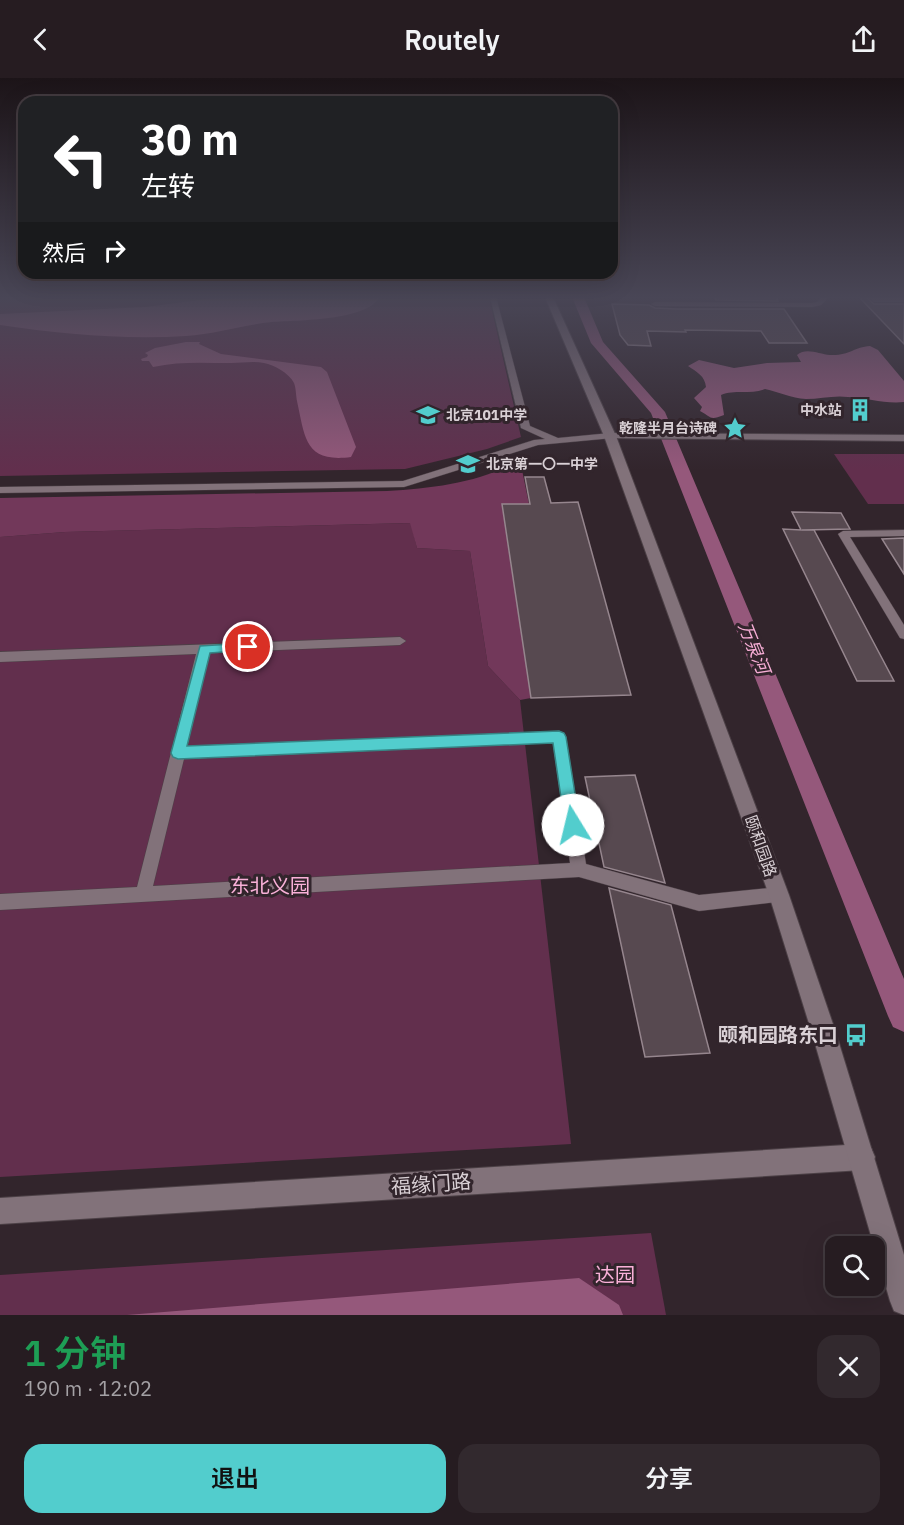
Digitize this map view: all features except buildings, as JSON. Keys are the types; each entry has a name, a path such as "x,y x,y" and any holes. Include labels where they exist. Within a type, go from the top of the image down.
{"main road":[{"name":"颐和园路","path":"574,355 609,436 779,895 862,1157 904,1301"},
{"path":"609,436 904,438"},
{"name":"福缘门路","path":"0,1211 862,1157"}],"lane":[{"path":"508,355 526,428 556,440"},
{"path":"0,490 404,484 537,442 609,436"},
{"path":"904,534 843,534 904,635"},
{"path":"0,657 400,641"},
{"path":"143,894 204,649"},
{"path":"178,753 559,737 579,870"},
{"path":"0,902 579,870 699,903 779,895"}],"green space":[{"path":"0,355 502,355 521,437 487,449 405,469 0,476"},
{"path":"834,454 904,454 904,504 868,504"},
{"name":"东北义园","path":"411,523 417,548 470,551 488,666 520,700 571,1144 0,1177 0,537 65,532"},
{"name":"达园","path":"651,1233 666,1315 0,1315 0,1275"}],"shaded area":[{"path":"148,355 227,355 321,367 327,372 356,447 351,457 336,458 316,452 305,437 294,383 289,376 277,368 264,363 252,362 182,363 153,367 149,361 141,359"},
{"path":"798,355 882,355 904,381 904,402 843,397 806,399 765,389 721,395 724,415 713,418 700,411 702,407 694,398 706,387 705,383 697,372 688,366 699,360 734,368 767,363 801,362"},
{"path":"520,460 529,504 502,505 531,698 520,700 488,666 470,551 417,548 410,523 65,532 0,537 0,498 405,490 472,479"},
{"path":"579,1278 619,1305 623,1315 127,1315"}],"waterway":[{"name":"万泉河","path":"607,355 658,412 904,1016"}],"place":[{"name":"中水站","path":"860,410"},
{"name":"北京101中学","path":"428,415"},
{"name":"乾隆半月台诗碑","path":"735,428"},
{"name":"北京第一〇一中学","path":"468,464"},
{"name":"颐和园路东口","path":"856,1035"}],"route":[{"path":"248,647 204,649 178,753 559,737 573,825"}]}
